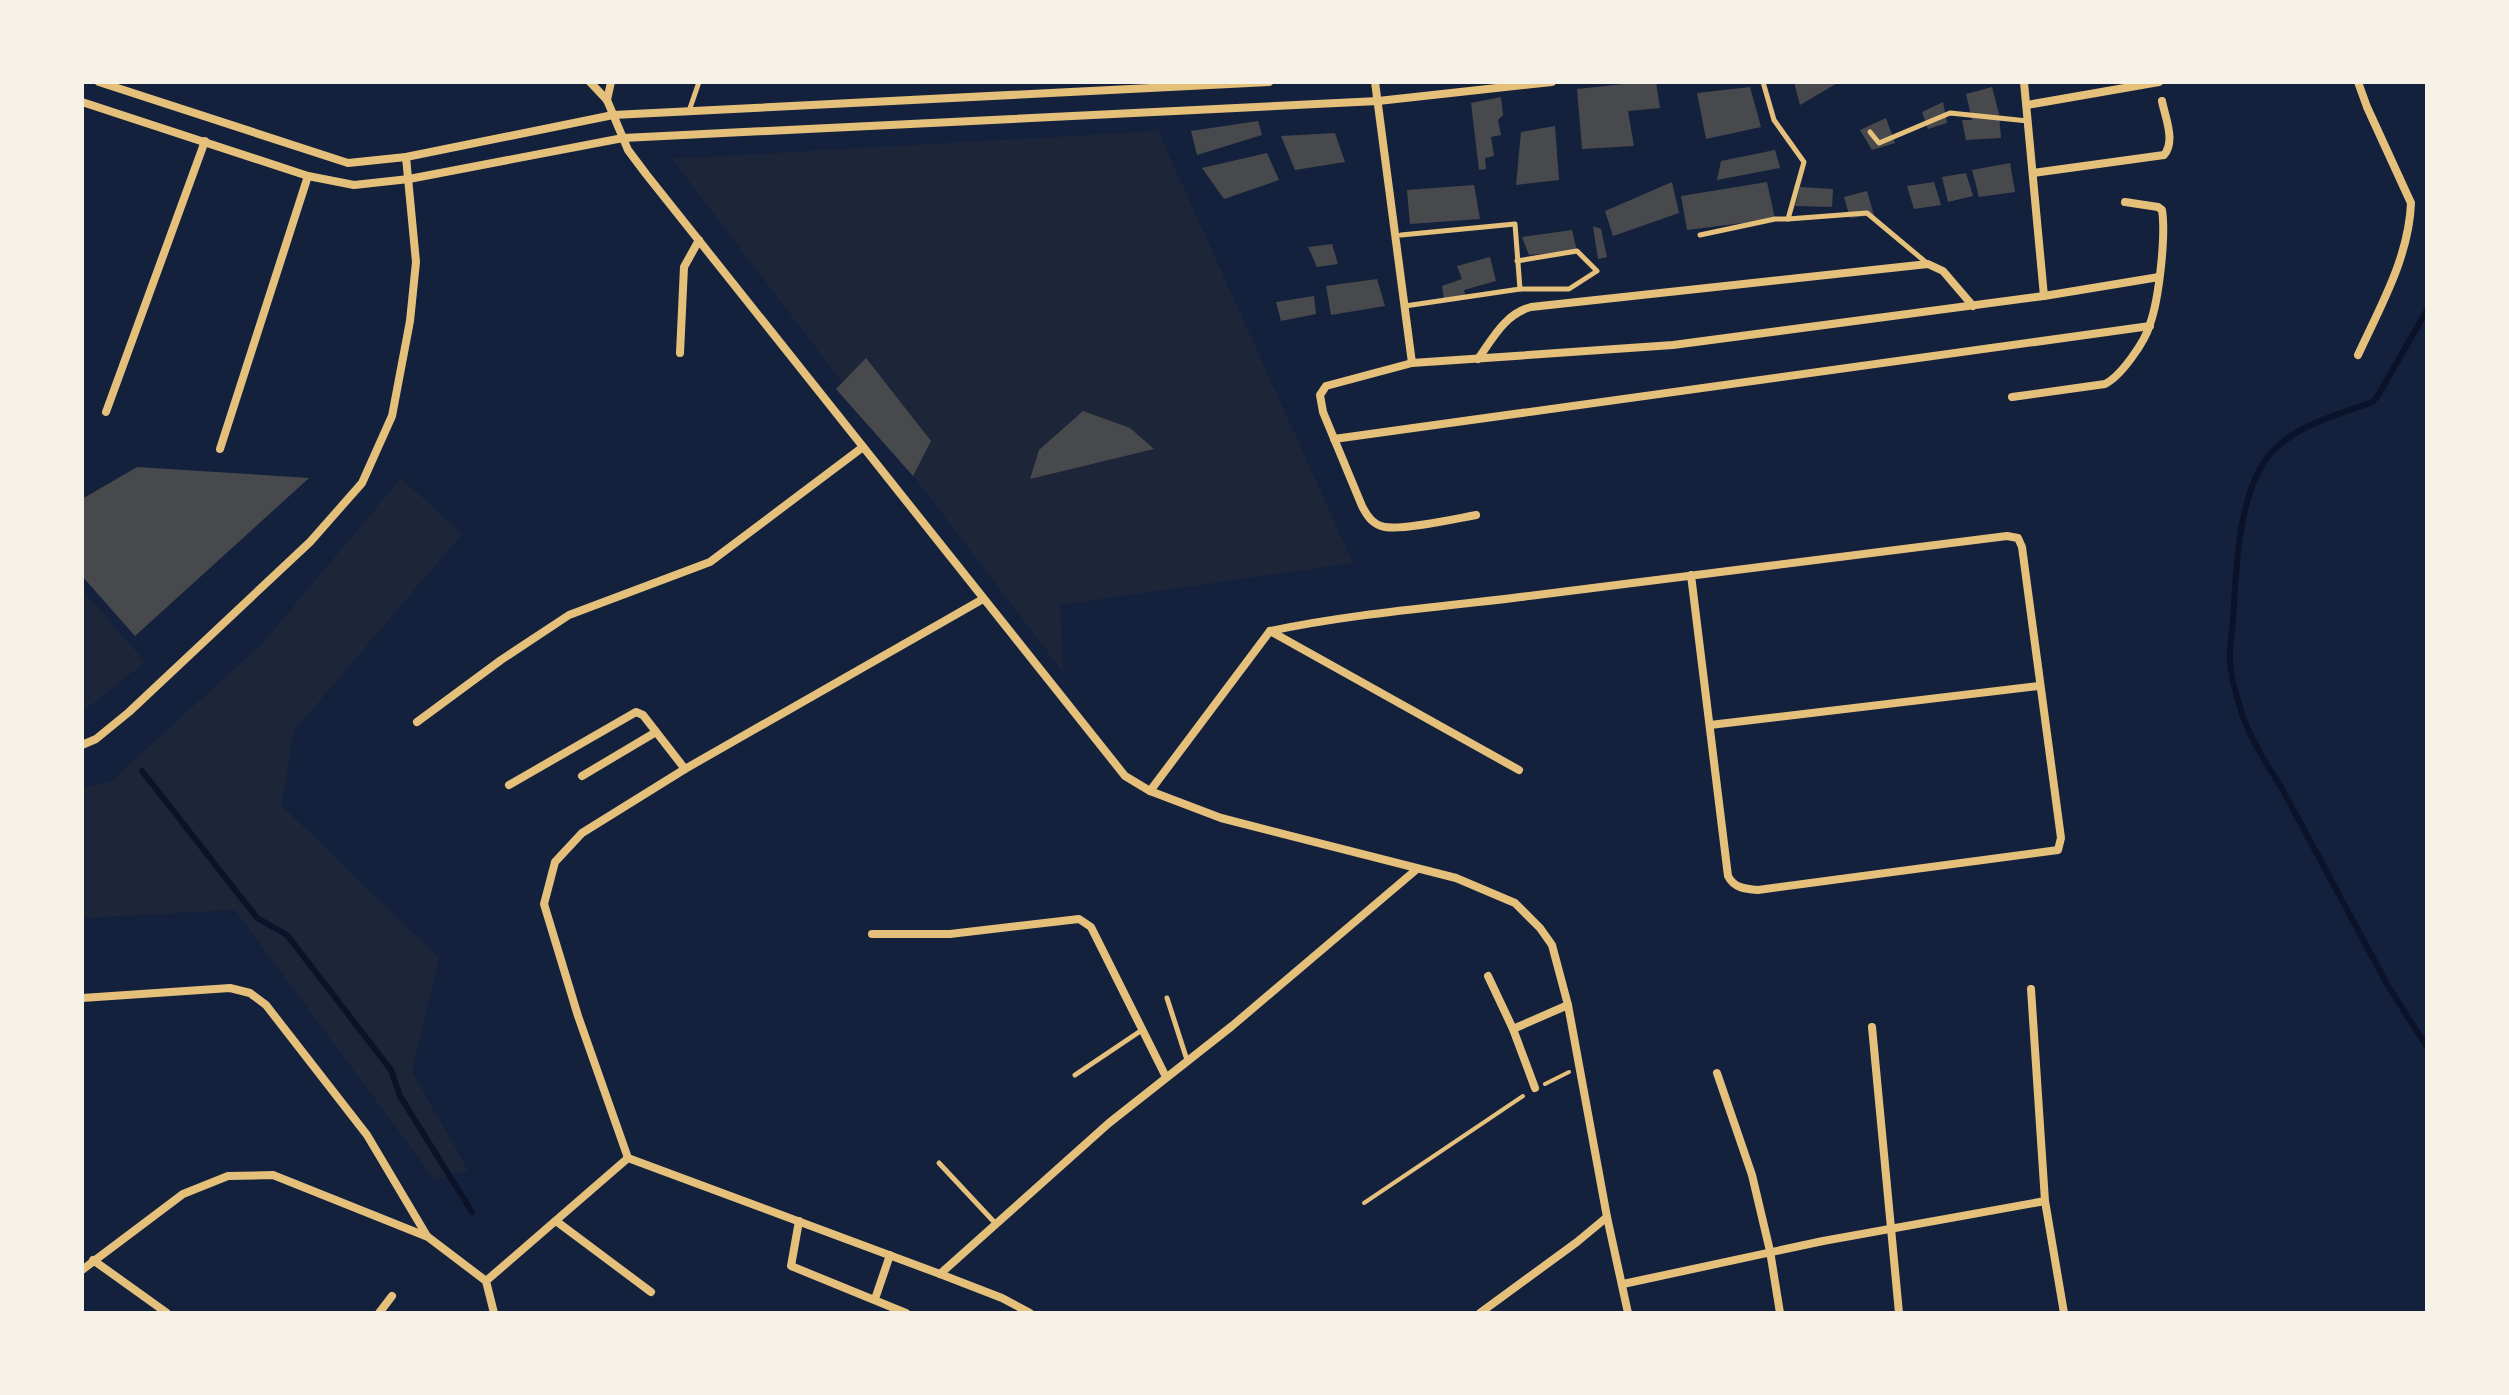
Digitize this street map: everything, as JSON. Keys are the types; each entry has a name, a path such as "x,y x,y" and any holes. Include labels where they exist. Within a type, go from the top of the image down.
{"street":[{"path":"99,82 348,163 406,157 613,115 1173,84 1269,82"},
{"path":"590,82 607,100 623,138 646,174 1125,776 1150,791 1221,818 1456,878 1515,903 1540,928 1552,945 1568,1005 1628,1313"},
{"path":"607,100 611,82"},
{"path":"1375,82 1412,363"},
{"path":"82,102 308,176 354,185 409,179 623,138 1378,101 1552,82"},
{"path":"2024,82 2044,296"},
{"path":"2027,105 2159,82"},
{"path":"2358,82 2411,203 2410,220 2397,270 2358,355"},
{"path":"2033,173 2164,155 2169,149 2170,136 2162,101"},
{"path":"106,412 205,141"},
{"path":"82,745 96,739 161,682 310,542 362,483 392,416 410,321 416,262 406,157"},
{"path":"220,449 308,176"},
{"path":"2012,397 2112,381 2123,371 2150,326 2159,277 2162,210 2125,202"},
{"path":"680,353 684,267 699,240"},
{"path":"1478,359 1507,319 1518,310 1531,307 1928,264 1943,271 1973,306"},
{"path":"1476,515 1392,527 1383,527 1370,520 1323,412 1320,395 1326,386 1412,363 1673,345 1973,306 2159,277"},
{"path":"1334,439 2150,326"},
{"path":"417,722 569,615 710,562 863,447"},
{"path":"1150,791 1270,631 1364,614 1486,602 1691,575 2007,536 2018,538 2022,547 2061,838 2058,850 1758,890 1745,889 1731,882 1691,575"},
{"path":"628,1158 578,1016 544,904 555,862 582,833 685,769 983,599"},
{"path":"1270,631 1519,770"},
{"path":"1710,725 2039,686"},
{"path":"509,785 636,712 643,715 685,769"},
{"path":"582,776 656,732"},
{"path":"940,1274 1109,1123 1232,1026 1417,869"},
{"path":"872,934 950,934 1079,919 1091,927 1166,1077"},
{"path":"1488,976 1513,1029 1535,1088"},
{"path":"82,998 230,988 250,993 266,1005 367,1135 428,1237"},
{"path":"2031,989 2045,1201 2064,1313"},
{"path":"1513,1029 1568,1005"},
{"path":"1872,1027 1899,1313"},
{"path":"1717,1073 1752,1175 1770,1251 1780,1313"},
{"path":"486,1281 628,1158"},
{"path":"628,1158 940,1274 1002,1298 1030,1313"},
{"path":"82,1270 183,1194 228,1176 273,1175 428,1237 486,1281 494,1313"},
{"path":"1623,1284 1770,1251 2045,1201"},
{"path":"1480,1313 1607,1217"},
{"path":"556,1221 651,1292"},
{"path":"799,1221 791,1266 906,1313"},
{"path":"875,1299 890,1255"},
{"path":"93,1260 167,1313"},
{"path":"379,1313 392,1296"}],"lane":[{"path":"689,111 699,82"},
{"path":"1763,82 1774,120 1804,162 1788,219"},
{"path":"1870,132 1879,143 1950,113 2029,121"},
{"path":"1700,235 1775,219 1867,213 1928,264"},
{"path":"1401,235 1515,224 1520,289"},
{"path":"1404,307 1520,289 1569,289 1597,271 1577,251 1517,261"},
{"path":"1167,998 1188,1061"},
{"path":"1075,1075 1142,1030"},
{"path":"939,1163 996,1224"}],"path":[{"path":"1364,1203 1535,1088 1579,1068"}],"shaded area":[{"path":"1158,131 1353,563 1060,605 1063,672 672,159"},
{"path":"401,478 462,534 293,732 282,806 439,958 412,1072 468,1170 435,1180 235,910 82,918 82,789 111,781 263,643"},
{"path":"82,589 145,662 82,712"}],"building":[{"path":"1656,82 1660,108 1628,111 1634,146 1582,149 1577,89"},
{"path":"1794,82 1839,82 1800,105"},
{"path":"1750,87 1761,127 1706,139 1697,93"},
{"path":"1992,87 2001,138 1966,140 1962,120 1972,120 1966,94"},
{"path":"1501,97 1503,115 1498,120 1501,135 1491,137 1494,156 1485,158 1486,169 1479,170 1471,103"},
{"path":"1943,102 1947,123 1928,129 1922,112"},
{"path":"1886,118 1895,143 1872,150 1860,130"},
{"path":"1258,121 1262,135 1197,155 1191,131"},
{"path":"1555,126 1559,180 1516,185 1521,132"},
{"path":"1335,133 1345,162 1295,170 1281,136"},
{"path":"1775,150 1780,168 1717,180 1721,161"},
{"path":"1267,153 1279,180 1224,199 1202,168"},
{"path":"2010,163 2015,192 1979,197 1972,170"},
{"path":"1966,173 1973,196 1948,202 1942,177"},
{"path":"1672,182 1679,213 1613,236 1605,211"},
{"path":"1767,182 1775,219 1687,230 1681,196"},
{"path":"1934,182 1941,205 1914,209 1907,186"},
{"path":"1474,185 1480,219 1410,224 1407,190"},
{"path":"1800,187 1833,189 1832,207 1795,206"},
{"path":"1867,191 1874,215 1850,218 1844,197"},
{"path":"1593,226 1601,229 1607,257 1598,259"},
{"path":"1572,230 1577,251 1529,255 1522,237"},
{"path":"1332,244 1338,264 1317,267 1308,247"},
{"path":"1490,257 1496,281 1464,290 1465,295 1444,299 1442,286 1462,279 1457,266"},
{"path":"1377,279 1385,306 1331,315 1326,286"},
{"path":"1314,296 1316,314 1281,321 1276,302"},
{"path":"866,358 931,441 913,476 836,389"},
{"path":"1083,411 1130,428 1154,449 1030,479 1039,450"},
{"path":"137,467 309,478 135,636 82,576 82,499"}],"waterway":[{"path":"2427,310 2372,402 2292,435 2270,454 2259,470 2251,489 2241,533 2230,657 2236,694 2251,736 2387,984 2427,1047"},
{"path":"142,771 257,918 287,935 391,1070 400,1096 472,1212"}]}
